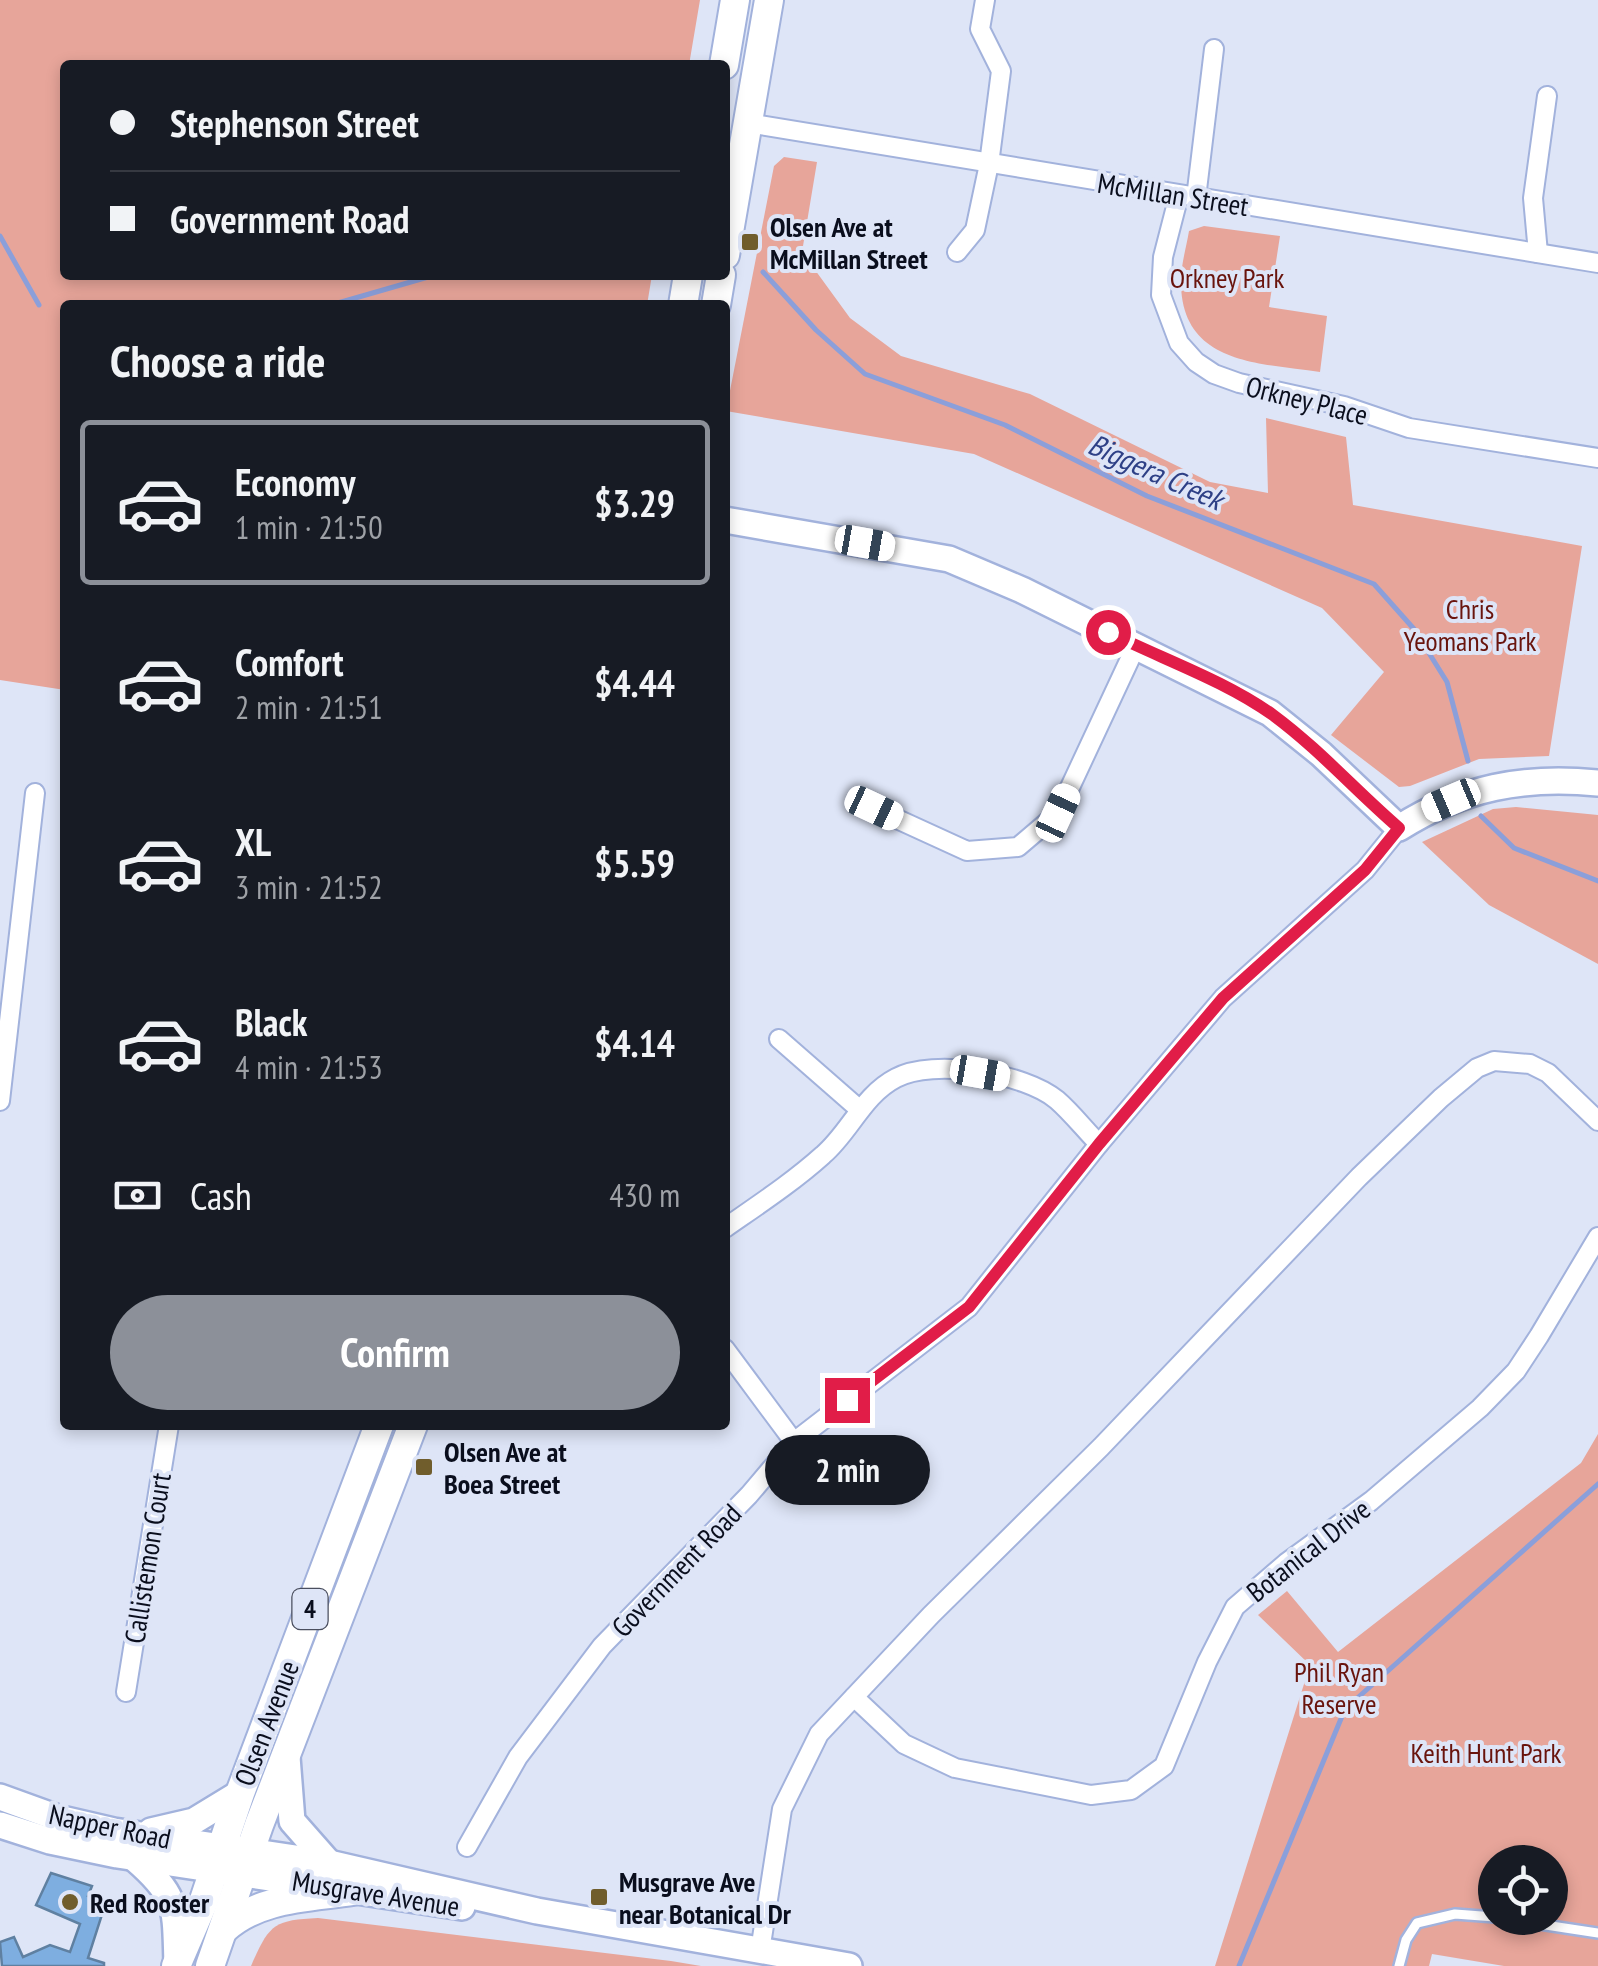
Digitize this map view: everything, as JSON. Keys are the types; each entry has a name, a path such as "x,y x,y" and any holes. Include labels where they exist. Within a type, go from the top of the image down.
{"main road":[{"path":"725,60 735,0"},
{"path":"730,226 769,0"},
{"path":"730,521 949,559 1022,590 1270,713 1322,754 1399,828"},
{"name":"Government Road","path":"1399,828 1430,808 1482,788 1556,779 1598,782"},
{"name":"Olsen Avenue","path":"210,1966 224,1929 240,1794 378,1430"},
{"name":"Olsen Avenue","path":"176,1965 286,1752 411,1430"},
{"path":"286,1752 292,1821 329,1864"},
{"path":"176,1965 172,1902 132,1846 194,1821 240,1794"},
{"name":"Napper Road","path":"0,1797 132,1846"},
{"name":"Napper Road","path":"0,1825 50,1841 132,1846 233,1861"},
{"name":"Musgrave Avenue","path":"233,1861 423,1904 537,1911"},
{"name":"Musgrave Avenue","path":"233,1861 329,1864 756,1958 849,1966"},
{"path":"224,1929 240,1915 270,1903 354,1891"}],"street":[{"path":"958,252 975,230 989,164 1001,71 980,30 985,0"},
{"name":"Orkney Place","path":"1214,49 1188,196 1164,258 1161,295 1180,343 1196,362 1214,374 1238,382 1344,406 1409,428 1598,458"},
{"path":"1538,253 1534,198 1547,96"},
{"name":"McMillan Street","path":"748,122 1598,263"},
{"path":"874,808 967,851 1018,846 1058,813 1136,646"},
{"path":"0,1101 7,971 35,794"},
{"name":"Government Road","path":"466,1848 518,1757 602,1646 749,1495 794,1442 969,1307 1099,1144 1223,998 1365,870 1399,828"},
{"path":"779,1040 859,1109"},
{"path":"756,1958 782,1809 819,1734 1359,1178 1461,1080 1494,1061 1530,1064 1548,1073 1598,1120"},
{"path":"730,1224 826,1153 859,1109 894,1078 911,1072 954,1068 1031,1085 1055,1098 1099,1144"},
{"name":"Botanical Drive","path":"854,1697 904,1744 955,1768 1091,1795 1131,1790 1164,1766 1207,1662 1236,1607 1286,1562 1371,1501 1480,1408 1532,1348 1598,1237"},
{"path":"730,1356 794,1442"},
{"name":"Callistemon Court","path":"126,1692 168,1430"}],"lane":[{"path":"1399,1966 1406,1940 1417,1923 1455,1914 1478,1916"},
{"path":"1568,1928 1598,1933"}],"green space":[{"path":"0,0 700,0 690,60 60,60 60,280 651,280 648,300 60,300 60,689 0,680"},
{"name":"Chris Yeomans Park","path":"784,157 817,162 802,252 850,318 901,356 1030,394 1210,482 1268,493 1266,418 1346,437 1353,505 1582,546 1549,756 1479,759 1399,787 1331,735 1384,672 1322,608 974,454 730,412 730,391 774,166"},
{"name":"Orkney Park","path":"1204,226 1280,236 1269,307 1327,316 1320,372 1251,362 1211,346 1196,332 1185,312 1181,272 1189,231"},
{"path":"1516,807 1598,815 1598,964 1489,905 1422,842 1493,809"},
{"name":"Keith Hunt Park","path":"1598,1434 1598,1966 1504,1966 1432,1954 1429,1966 1215,1966 1310,1665 1258,1615 1287,1591 1338,1652 1581,1463"},
{"path":"318,1918 701,1966 251,1966 274,1927"}],"building":[{"path":"51,1873 92,1886 88,1896 106,1902 88,1958 104,1966 2,1966 0,1942 14,1937 23,1957 50,1945 70,1952 80,1924 36,1905"}],"waterway":[{"name":"Biggera Creek","path":"0,236 39,305"},
{"name":"Biggera Creek","path":"763,272 816,330 865,374 1005,425 1147,496 1374,584 1414,629 1447,682 1468,761"},
{"name":"Biggera Creek","path":"348,300 418,280"},
{"name":"Biggera Creek","path":"1481,816 1514,848 1598,881"},
{"path":"1239,1966 1345,1709 1598,1484"}],"place":[{"name":"Olsen Ave at McMillan Street","path":"750,242"},
{"name":"Olsen Ave at Boea Street","path":"424,1467"},
{"name":"Musgrave Ave near Botanical Dr","path":"599,1897"},
{"name":"Red Rooster","path":"70,1902"}],"route":[{"path":"847,1400 969,1307 1099,1144 1223,998 1365,870 1399,828 1322,754 1270,713 1108,632"}],"park label":[{"name":"Phil Ryan Reserve","path":"1339,1687"}]}
